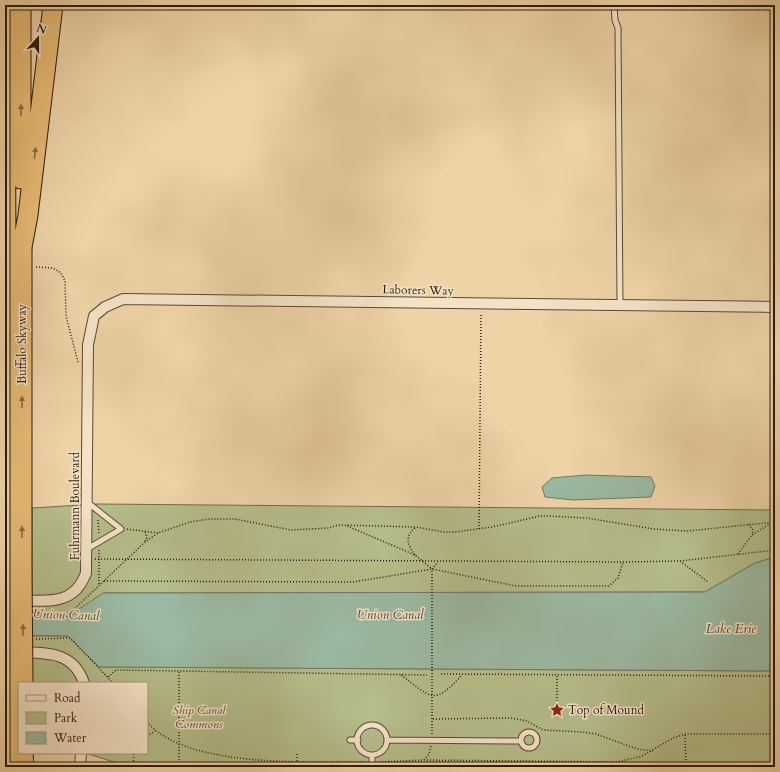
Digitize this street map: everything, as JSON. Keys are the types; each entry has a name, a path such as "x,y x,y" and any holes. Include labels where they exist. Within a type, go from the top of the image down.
{"highway":[{"name":"Buffalo Skyway","path":"5,5 11,243 14,286 16,684 9,767"},
{"name":"Buffalo Skyway","path":"11,243 21,5"},
{"path":"11,243 28,215 53,5"},
{"path":"24,754 24,767"}],"street":[{"name":"Laborers Way","path":"88,344 94,316 105,307 123,299 775,307"},
{"name":"Fuhrmann Boulevard","path":"5,599 55,600 66,597 79,586 84,579 87,566 88,344"},
{"path":"10,652 51,653 67,659 80,672 84,682"},
{"path":"80,767 81,754"}],"lane":[{"path":"614,5 615,20 618,28 620,305"},
{"path":"87,502 121,529 87,549"},
{"path":"372,725 385,731 387,740 384,749 372,755 364,752 358,740 358,736 363,728 372,725"},
{"path":"350,740 358,740"},
{"path":"387,740 521,741"},
{"path":"372,755 372,764"}],"path":[{"path":"29,267 53,268 61,272 65,281 66,316 78,364"},
{"path":"479,529 481,314"},
{"path":"623,562 618,578 609,586 516,586 432,569 353,582 104,581 145,542 158,533 190,522 209,519 235,519 290,530 344,525 416,527 444,532 479,529 540,516 586,518 654,529 687,531 775,522"},
{"path":"738,554 752,535 772,522"},
{"path":"750,524 753,530 752,535"},
{"path":"344,525 415,555 432,569"},
{"path":"415,555 408,544 408,540 411,532 416,527"},
{"path":"126,529 158,533"},
{"path":"145,532 147,537 145,542"},
{"path":"95,559 623,562 680,561 775,550"},
{"path":"424,760 429,754 432,740 432,569 438,561"},
{"path":"680,561 708,582"},
{"path":"34,639 70,638 112,682"},
{"path":"108,677 116,670 427,675"},
{"path":"179,672 179,767"},
{"path":"441,674 775,676"},
{"path":"400,675 424,693 432,696 448,691 462,675"},
{"path":"557,675 557,710"},
{"path":"432,719 511,718 527,721 544,730 596,734 637,749 654,751"},
{"path":"148,723 155,731 178,743 241,759 372,764 424,760 618,762 642,756 654,751 673,738 685,734 775,734"},
{"path":"148,735 155,731"},
{"path":"685,734 686,767"},
{"path":"297,752 297,761"},
{"path":"133,767 134,754"}],"green space":[{"path":"98,504 775,510 775,557 755,563 705,592 104,593 67,617 32,616 32,508"},
{"name":"Ship Canal Commons","path":"32,636 68,636 99,667 775,671 775,767 130,767 88,754 148,754 148,682 32,682"}],"water":[{"path":"586,475 651,477 655,486 651,497 573,500 545,497 542,487 552,478"},
{"name":"Lake Erie","path":"775,557 775,671 99,667 68,636 5,635 5,615 67,617 103,593 705,592 755,563"}],"place":[{"name":"Top of Mound","path":"557,710"}],"water label":[{"name":"Union Canal","path":"66,614"},
{"name":"Union Canal","path":"390,614"}]}
